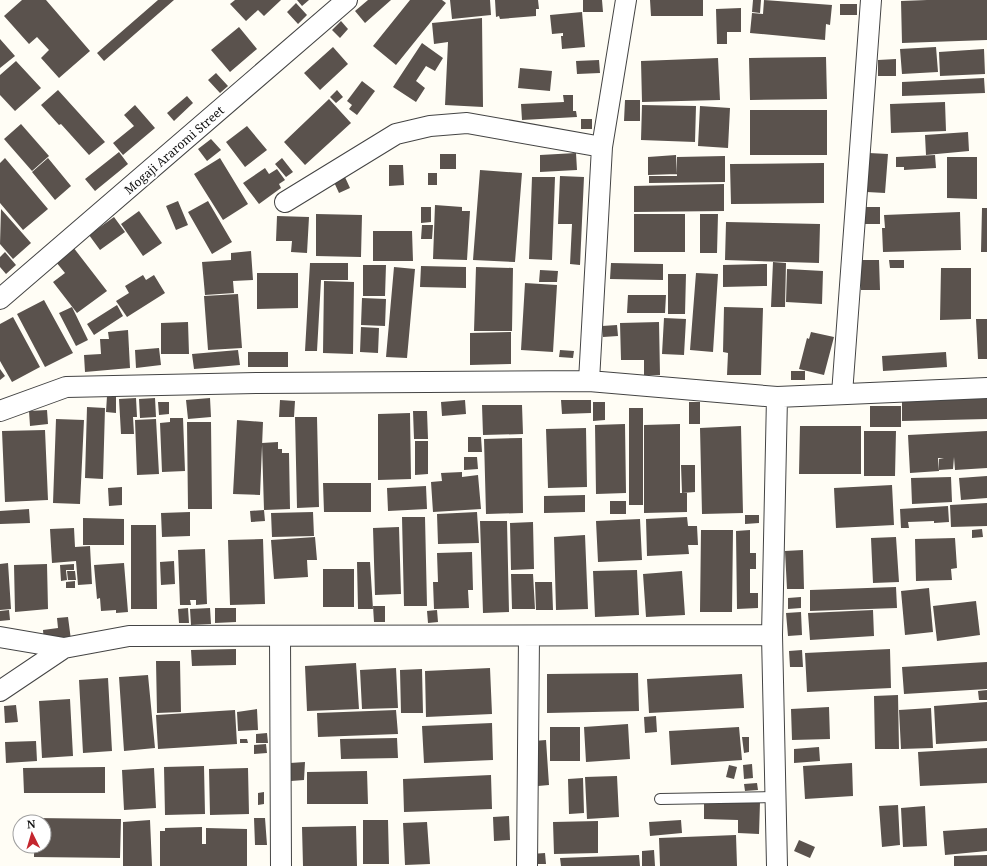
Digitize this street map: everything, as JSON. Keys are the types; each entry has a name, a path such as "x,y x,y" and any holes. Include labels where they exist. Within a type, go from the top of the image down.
{"street":[{"name":"Mogaji Araromi Street","path":"0,299 347,0"},
{"path":"589,381 602,147 626,0"},
{"path":"842,394 870,0"},
{"path":"285,202 396,134 430,126 467,123 602,147"},
{"path":"0,411 66,388 258,383 589,381 776,397 987,388"},
{"path":"776,397 772,635 777,866"},
{"path":"0,637 64,648 129,636 772,635"},
{"path":"280,636 281,866"},
{"path":"527,866 529,636"},
{"path":"0,691 64,648"}],"lane":[{"path":"660,799 776,797"}],"building":[{"path":"22,0 46,0 90,51 59,78 41,58 49,50 37,37 29,44 4,16"},
{"path":"158,0 174,0 104,61 97,53"},
{"path":"235,0 281,0 264,16 258,10 246,21 230,4"},
{"path":"297,0 309,0 302,6"},
{"path":"368,0 391,0 365,23 355,11"},
{"path":"410,0 442,0 446,3 396,65 373,46"},
{"path":"450,0 490,0 491,15 452,19"},
{"path":"495,0 538,0 539,9 536,9 536,16 500,19 499,16 496,17"},
{"path":"583,0 602,0 603,12 583,12"},
{"path":"650,0 703,0 703,16 651,16"},
{"path":"753,0 761,0 760,13 752,12"},
{"path":"764,0 832,5 830,25 826,24 825,40 750,33 752,13 763,14"},
{"path":"987,0 987,40 902,43 901,1"},
{"path":"296,3 307,15 298,24 287,12"},
{"path":"840,4 857,4 857,15 840,15"},
{"path":"741,8 741,32 727,32 727,44 717,44 716,9"},
{"path":"582,12 585,47 562,49 561,36 563,36 563,33 552,34 550,15"},
{"path":"482,18 483,107 445,105 448,42 434,44 432,23"},
{"path":"341,21 348,29 340,38 332,30"},
{"path":"239,27 257,49 230,72 211,50"},
{"path":"0,39 15,56 0,68"},
{"path":"422,43 443,58 435,71 426,66 416,81 425,88 416,102 393,87"},
{"path":"333,47 348,64 320,90 304,73"},
{"path":"936,47 938,72 902,74 900,49"},
{"path":"984,49 985,74 940,76 939,52"},
{"path":"826,57 827,99 750,100 749,58"},
{"path":"718,58 720,100 642,102 641,61"},
{"path":"896,59 896,76 878,76 878,60"},
{"path":"599,60 600,73 577,74 576,61"},
{"path":"16,61 41,88 15,111 0,95 0,75"},
{"path":"520,68 552,71 550,91 518,88"},
{"path":"216,73 228,86 220,93 208,80"},
{"path":"984,78 985,93 902,96 902,82"},
{"path":"362,81 375,91 357,115 349,109 352,105 347,101"},
{"path":"58,90 105,142 89,155 61,124 59,125 41,105"},
{"path":"337,90 343,97 336,103 330,97"},
{"path":"563,95 573,95 573,111 576,111 577,117 522,120 521,104 564,102"},
{"path":"187,96 193,103 174,121 167,113"},
{"path":"329,99 351,123 305,165 284,142"},
{"path":"625,100 640,100 640,121 624,121"},
{"path":"945,102 946,131 891,133 890,104"},
{"path":"135,105 155,128 123,155 113,143 134,126 124,115"},
{"path":"642,105 696,106 695,142 641,140"},
{"path":"700,106 730,108 728,148 698,146"},
{"path":"750,110 827,110 827,155 750,155"},
{"path":"581,119 592,119 592,129 581,129"},
{"path":"21,124 49,156 32,171 4,139"},
{"path":"247,126 267,150 245,167 226,142"},
{"path":"968,132 969,151 926,155 925,135"},
{"path":"211,139 221,150 207,161 198,149"},
{"path":"119,152 128,164 95,191 85,179"},
{"path":"576,153 577,170 540,172 540,155"},
{"path":"869,153 888,154 885,193 867,192"},
{"path":"440,154 456,154 456,169 440,169"},
{"path":"676,155 677,174 648,175 648,157"},
{"path":"935,155 936,168 904,170 904,167 896,167 896,157"},
{"path":"725,156 725,182 649,183 649,176 677,176 677,157"},
{"path":"947,157 977,157 977,199 947,198"},
{"path":"5,158 48,209 23,230 0,203 0,163"},
{"path":"48,158 71,186 55,200 32,172"},
{"path":"220,158 248,204 223,220 194,174"},
{"path":"282,158 293,172 286,177 275,164"},
{"path":"824,163 824,203 731,204 730,164"},
{"path":"389,165 403,165 404,185 389,186"},
{"path":"265,168 269,174 277,169 285,180 279,184 281,188 259,204 243,183"},
{"path":"480,170 522,173 515,262 473,260"},
{"path":"428,173 437,173 437,185 428,185"},
{"path":"344,175 350,188 339,193 333,180"},
{"path":"560,176 584,177 580,265 570,264 572,224 558,224"},
{"path":"532,177 555,177 552,260 529,259"},
{"path":"724,184 724,211 634,212 634,186"},
{"path":"178,201 188,225 176,230 166,206"},
{"path":"208,201 232,242 212,254 188,212"},
{"path":"435,205 462,207 462,211 470,211 467,260 433,259"},
{"path":"421,207 431,207 431,222 421,223"},
{"path":"865,207 880,207 880,224 865,224"},
{"path":"982,208 987,208 987,252 981,252"},
{"path":"1,209 31,243 13,259 0,244"},
{"path":"139,211 162,243 143,256 121,224"},
{"path":"960,212 961,250 883,252 882,228 885,228 884,215"},
{"path":"316,214 362,215 361,257 316,256"},
{"path":"634,214 685,214 685,252 634,252"},
{"path":"700,214 718,214 717,253 700,253"},
{"path":"277,216 309,217 307,253 291,252 292,241 276,241"},
{"path":"114,217 125,232 100,250 89,235"},
{"path":"726,222 820,224 819,263 725,260"},
{"path":"422,225 433,225 432,239 421,239"},
{"path":"373,231 412,231 413,261 373,261"},
{"path":"73,247 107,291 77,313 53,282 65,273 56,262"},
{"path":"251,251 253,280 233,281 234,293 205,295 202,262 231,260 231,253"},
{"path":"5,252 16,265 6,274 0,267 0,257"},
{"path":"860,260 879,260 880,290 861,290"},
{"path":"889,260 904,260 904,268 890,268"},
{"path":"773,262 786,263 785,307 771,307"},
{"path":"310,263 348,263 348,280 321,280 317,351 305,351"},
{"path":"611,263 663,264 663,280 610,279"},
{"path":"767,264 767,286 723,287 723,265"},
{"path":"363,265 386,265 385,296 363,296"},
{"path":"421,266 466,267 466,288 420,287"},
{"path":"394,267 415,269 407,358 386,357"},
{"path":"476,267 513,268 512,331 474,331"},
{"path":"941,268 971,268 971,319 940,320"},
{"path":"787,269 823,271 822,304 786,302"},
{"path":"540,270 558,271 557,282 539,282"},
{"path":"257,273 298,273 298,308 257,309"},
{"path":"696,273 718,274 713,352 690,350"},
{"path":"668,274 686,274 685,314 668,314"},
{"path":"143,275 146,280 154,275 165,293 127,317 116,301 129,293 125,286"},
{"path":"324,281 354,282 353,354 323,353"},
{"path":"525,283 557,285 553,352 521,350"},
{"path":"238,294 242,348 208,350 204,296"},
{"path":"628,295 666,295 665,313 627,313"},
{"path":"362,298 386,299 385,326 361,325"},
{"path":"44,300 73,353 45,367 17,314"},
{"path":"117,305 123,316 94,335 87,324"},
{"path":"72,307 88,340 76,346 59,313"},
{"path":"724,307 763,308 761,375 727,375 728,353 723,352"},
{"path":"13,317 40,367 12,382 0,361 0,324"},
{"path":"664,318 686,319 684,355 662,354"},
{"path":"976,319 987,319 987,359 978,359"},
{"path":"188,322 189,354 161,354 161,323"},
{"path":"659,322 660,375 644,375 644,360 621,360 620,323"},
{"path":"617,325 618,336 603,337 602,326"},
{"path":"361,327 379,328 378,353 360,352"},
{"path":"128,330 130,368 85,372 84,355 101,354 100,339 109,339 108,332"},
{"path":"511,332 511,364 470,365 470,333"},
{"path":"811,332 834,337 824,375 799,369 807,338 809,339"},
{"path":"159,348 161,365 136,368 135,350"},
{"path":"238,350 240,365 194,369 192,354"},
{"path":"560,350 574,351 573,358 559,357"},
{"path":"248,352 288,352 288,367 248,367"},
{"path":"946,352 947,367 883,371 882,356"},
{"path":"0,369 5,376 0,380"},
{"path":"791,371 805,371 805,380 791,380"},
{"path":"107,396 116,396 116,413 106,412"},
{"path":"136,398 137,417 133,417 134,434 121,434 119,399"},
{"path":"155,398 156,417 140,418 139,399"},
{"path":"210,398 211,417 188,419 186,400"},
{"path":"987,398 987,419 902,421 902,399"},
{"path":"280,400 295,401 294,417 279,417"},
{"path":"465,400 466,414 442,416 441,402"},
{"path":"561,400 591,400 591,413 562,414"},
{"path":"158,402 169,402 169,414 159,415"},
{"path":"593,402 605,402 605,420 593,421"},
{"path":"689,402 700,402 700,424 689,424"},
{"path":"482,405 522,405 523,434 483,435"},
{"path":"870,406 901,406 901,427 870,427"},
{"path":"87,407 105,408 103,479 85,478"},
{"path":"629,408 643,408 643,505 629,505"},
{"path":"47,410 48,424 30,426 29,411"},
{"path":"413,411 427,411 428,439 414,439"},
{"path":"410,413 411,479 378,480 378,414"},
{"path":"295,417 317,417 319,507 297,508"},
{"path":"170,418 183,418 185,471 162,472 160,423 170,422"},
{"path":"56,419 84,420 80,504 53,503"},
{"path":"156,419 159,474 137,475 135,420"},
{"path":"237,420 263,422 260,495 233,494"},
{"path":"187,422 211,422 212,509 188,509"},
{"path":"625,424 626,493 596,494 595,425"},
{"path":"680,424 680,493 687,493 687,512 644,513 644,425"},
{"path":"741,426 743,513 702,514 700,428"},
{"path":"800,426 861,426 861,474 799,474"},
{"path":"586,428 587,487 548,488 546,429"},
{"path":"45,430 48,500 5,502 2,431"},
{"path":"864,431 896,431 895,476 864,476"},
{"path":"987,431 987,468 955,470 954,457 953,469 939,470 939,459 944,458 938,458 939,471 910,473 908,435"},
{"path":"468,437 481,437 482,452 468,452"},
{"path":"522,438 523,513 486,514 484,439"},
{"path":"415,441 428,441 428,474 415,475"},
{"path":"278,442 278,449 282,449 282,453 289,453 290,509 264,510 262,443"},
{"path":"464,457 477,457 478,469 464,470"},
{"path":"681,465 695,465 695,492 682,493"},
{"path":"462,472 462,477 478,475 481,509 433,512 431,482 442,481 441,473"},
{"path":"987,476 987,498 961,500 959,478"},
{"path":"951,477 952,502 912,504 911,478"},
{"path":"323,483 371,483 371,512 324,512"},
{"path":"892,485 894,525 836,528 834,488"},
{"path":"426,486 427,509 388,511 387,488"},
{"path":"122,487 122,505 109,506 108,488"},
{"path":"585,495 585,512 544,513 544,496"},
{"path":"610,501 626,501 626,514 610,514"},
{"path":"987,503 987,526 951,527 950,505"},
{"path":"948,506 949,522 908,522 909,528 901,528 900,509"},
{"path":"29,509 30,523 0,524 0,511"},
{"path":"264,510 265,521 251,522 250,511"},
{"path":"190,512 190,536 162,537 161,513"},
{"path":"313,512 314,536 272,537 271,513"},
{"path":"477,512 479,543 438,544 437,514"},
{"path":"745,515 759,515 759,523 745,524"},
{"path":"402,517 425,517 427,606 404,606"},
{"path":"687,517 688,526 697,526 698,545 688,545 689,554 647,556 646,519"},
{"path":"83,518 124,519 124,545 83,545"},
{"path":"640,519 642,560 598,562 596,521"},
{"path":"480,521 507,521 509,612 483,613"},
{"path":"533,522 534,569 511,570 510,523"},
{"path":"131,525 156,525 157,609 131,609"},
{"path":"399,527 401,594 375,595 373,528"},
{"path":"74,528 75,547 90,546 92,584 78,585 76,561 52,563 50,529"},
{"path":"982,529 983,537 972,538 972,530"},
{"path":"701,530 733,530 732,612 700,612"},
{"path":"750,530 750,553 756,553 756,569 750,569 750,593 758,593 758,608 737,609 736,531"},
{"path":"585,535 588,609 556,610 554,537"},
{"path":"315,537 317,560 307,560 308,577 274,579 271,540"},
{"path":"896,537 899,582 873,583 871,538"},
{"path":"955,538 957,568 951,569 952,580 916,581 915,539"},
{"path":"263,539 265,604 230,605 228,540"},
{"path":"205,549 207,604 196,605 196,600 190,600 191,605 180,605 178,550"},
{"path":"803,550 804,589 787,589 785,551"},
{"path":"472,552 473,590 468,590 469,608 434,609 433,582 438,582 437,553"},
{"path":"174,561 175,584 161,585 160,562"},
{"path":"357,562 370,562 373,609 358,609"},
{"path":"8,563 11,609 0,610 0,564"},
{"path":"124,563 128,612 116,613 116,610 101,611 100,598 97,599 94,565"},
{"path":"47,564 48,609 15,612 14,565"},
{"path":"74,564 74,570 66,570 67,580 61,581 60,565"},
{"path":"323,569 354,569 354,607 323,607"},
{"path":"637,570 639,615 595,617 593,571"},
{"path":"67,571 75,571 76,580 68,580"},
{"path":"682,571 685,615 646,617 643,574"},
{"path":"511,574 533,574 535,609 512,609"},
{"path":"75,581 75,588 66,588 66,582"},
{"path":"535,582 552,582 553,610 536,610"},
{"path":"896,587 897,608 810,611 810,590"},
{"path":"929,588 933,632 905,635 901,591"},
{"path":"801,597 801,608 788,609 788,598"},
{"path":"976,601 980,635 937,641 933,606"},
{"path":"373,606 385,606 385,622 374,622"},
{"path":"188,608 189,623 179,623 178,609"},
{"path":"210,608 211,624 191,625 190,609"},
{"path":"215,608 236,608 236,622 215,623"},
{"path":"9,610 10,620 0,621 0,611"},
{"path":"437,610 438,622 428,623 427,611"},
{"path":"873,610 874,636 810,640 808,613"},
{"path":"801,612 802,635 788,636 786,613"},
{"path":"68,617 71,640 44,643 43,630 58,628 57,618"},
{"path":"236,649 236,665 192,666 191,650"},
{"path":"890,649 891,688 807,692 805,653"},
{"path":"802,650 803,667 790,667 789,651"},
{"path":"156,661 180,661 181,712 157,713"},
{"path":"987,662 987,689 904,694 902,667"},
{"path":"356,663 359,709 307,711 305,666"},
{"path":"396,668 398,708 362,709 360,670"},
{"path":"490,668 492,714 426,717 425,671"},
{"path":"422,669 423,713 401,713 400,670"},
{"path":"638,673 639,711 547,713 547,674"},
{"path":"742,674 744,708 649,713 647,679"},
{"path":"148,675 155,748 124,751 119,677"},
{"path":"108,678 112,751 83,753 79,680"},
{"path":"987,690 987,700 979,700 978,691"},
{"path":"898,695 899,749 875,749 874,696"},
{"path":"70,699 73,756 42,758 39,701"},
{"path":"987,702 987,741 936,744 934,706"},
{"path":"16,705 18,722 5,723 4,706"},
{"path":"829,707 830,739 792,740 791,709"},
{"path":"931,708 933,748 901,749 899,710"},
{"path":"257,709 258,730 238,731 237,712"},
{"path":"235,710 237,744 158,749 156,715"},
{"path":"396,710 398,734 318,737 317,713"},
{"path":"656,716 657,732 645,733 644,717"},
{"path":"492,723 493,760 424,763 422,726"},
{"path":"628,724 630,759 586,762 584,727"},
{"path":"550,727 580,727 580,761 550,761"},
{"path":"739,727 742,760 671,765 669,731"},
{"path":"267,733 268,743 256,743 256,734"},
{"path":"742,737 749,737 749,752 744,753"},
{"path":"397,738 398,758 341,759 340,739"},
{"path":"240,739 247,739 248,743 240,743"},
{"path":"546,740 549,785 538,786 533,741"},
{"path":"36,741 37,761 6,763 5,742"},
{"path":"266,744 267,753 254,754 254,745"},
{"path":"819,747 820,761 794,763 794,749"},
{"path":"987,748 987,783 920,786 918,752"},
{"path":"305,762 304,780 291,781 290,763"},
{"path":"852,763 853,796 805,799 803,766"},
{"path":"752,764 753,778 744,779 743,765"},
{"path":"729,765 737,767 734,779 726,777"},
{"path":"204,766 205,814 165,815 164,767"},
{"path":"105,767 105,793 24,793 23,768"},
{"path":"154,768 156,808 124,810 122,770"},
{"path":"248,768 249,814 210,815 209,769"},
{"path":"367,771 368,804 307,804 307,772"},
{"path":"491,775 492,809 404,812 403,779"},
{"path":"617,776 619,817 587,819 585,777"},
{"path":"583,778 584,813 569,814 568,779"},
{"path":"757,783 758,790 745,791 744,784"},
{"path":"264,792 264,804 258,805 258,793"},
{"path":"704,801 760,802 759,834 738,833 738,820 704,819"},
{"path":"898,805 900,845 882,847 879,806"},
{"path":"925,806 927,846 903,847 901,808"},
{"path":"509,816 510,840 494,841 493,817"},
{"path":"52,818 121,819 120,858 34,857 34,854 52,854"},
{"path":"254,818 265,818 267,845 255,845"},
{"path":"150,820 152,866 123,866 123,822"},
{"path":"363,820 388,820 389,864 363,864"},
{"path":"681,820 682,833 650,836 649,822"},
{"path":"598,821 598,853 554,854 553,822"},
{"path":"427,822 430,864 405,865 403,823"},
{"path":"356,826 357,866 303,866 302,827"},
{"path":"202,827 202,844 206,844 206,828 247,829 247,866 160,866 160,831 165,831 165,828"},
{"path":"987,828 987,851 945,855 943,831"},
{"path":"736,835 737,866 660,866 659,838"},
{"path":"799,840 815,847 810,858 794,851"},
{"path":"654,850 655,866 642,866 642,851"},
{"path":"545,853 546,864 532,864 531,854"},
{"path":"639,855 640,866 561,866 560,858"},
{"path":"987,855 987,866 954,866 954,856"}]}
